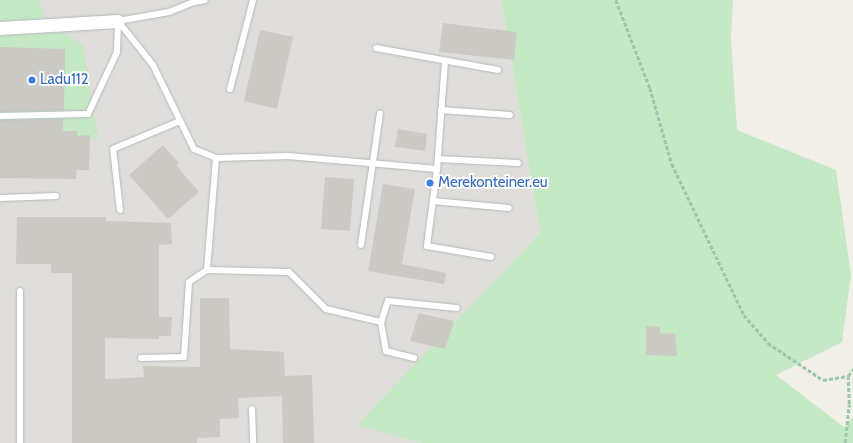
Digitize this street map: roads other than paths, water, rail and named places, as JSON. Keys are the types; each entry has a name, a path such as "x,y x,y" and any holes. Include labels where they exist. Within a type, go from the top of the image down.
{"street":[{"path":"0,28 118,21"}],"lane":[{"path":"118,21 169,12 186,1 198,0"},
{"path":"186,1 205,0"},
{"path":"230,89 253,0"},
{"path":"0,116 88,114 117,52 118,21"},
{"path":"118,21 154,65 194,149 216,158 288,156 437,169"},
{"path":"376,48 498,70"},
{"path":"444,60 438,159 427,246 491,257"},
{"path":"441,110 510,115"},
{"path":"361,245 380,113"},
{"path":"120,210 113,149 180,121"},
{"path":"206,270 216,158"},
{"path":"438,159 518,163"},
{"path":"0,198 56,196"},
{"path":"433,201 509,208"},
{"path":"141,358 184,357 189,282 206,270 289,272 326,309 381,322"},
{"path":"20,290 20,443"},
{"path":"414,358 386,352 381,322 388,301 457,308"},
{"path":"252,409 253,443"}],"place":[{"name":"Ladu112","path":"32,80"},
{"name":"Merekonteiner.eu","path":"430,183"}]}
